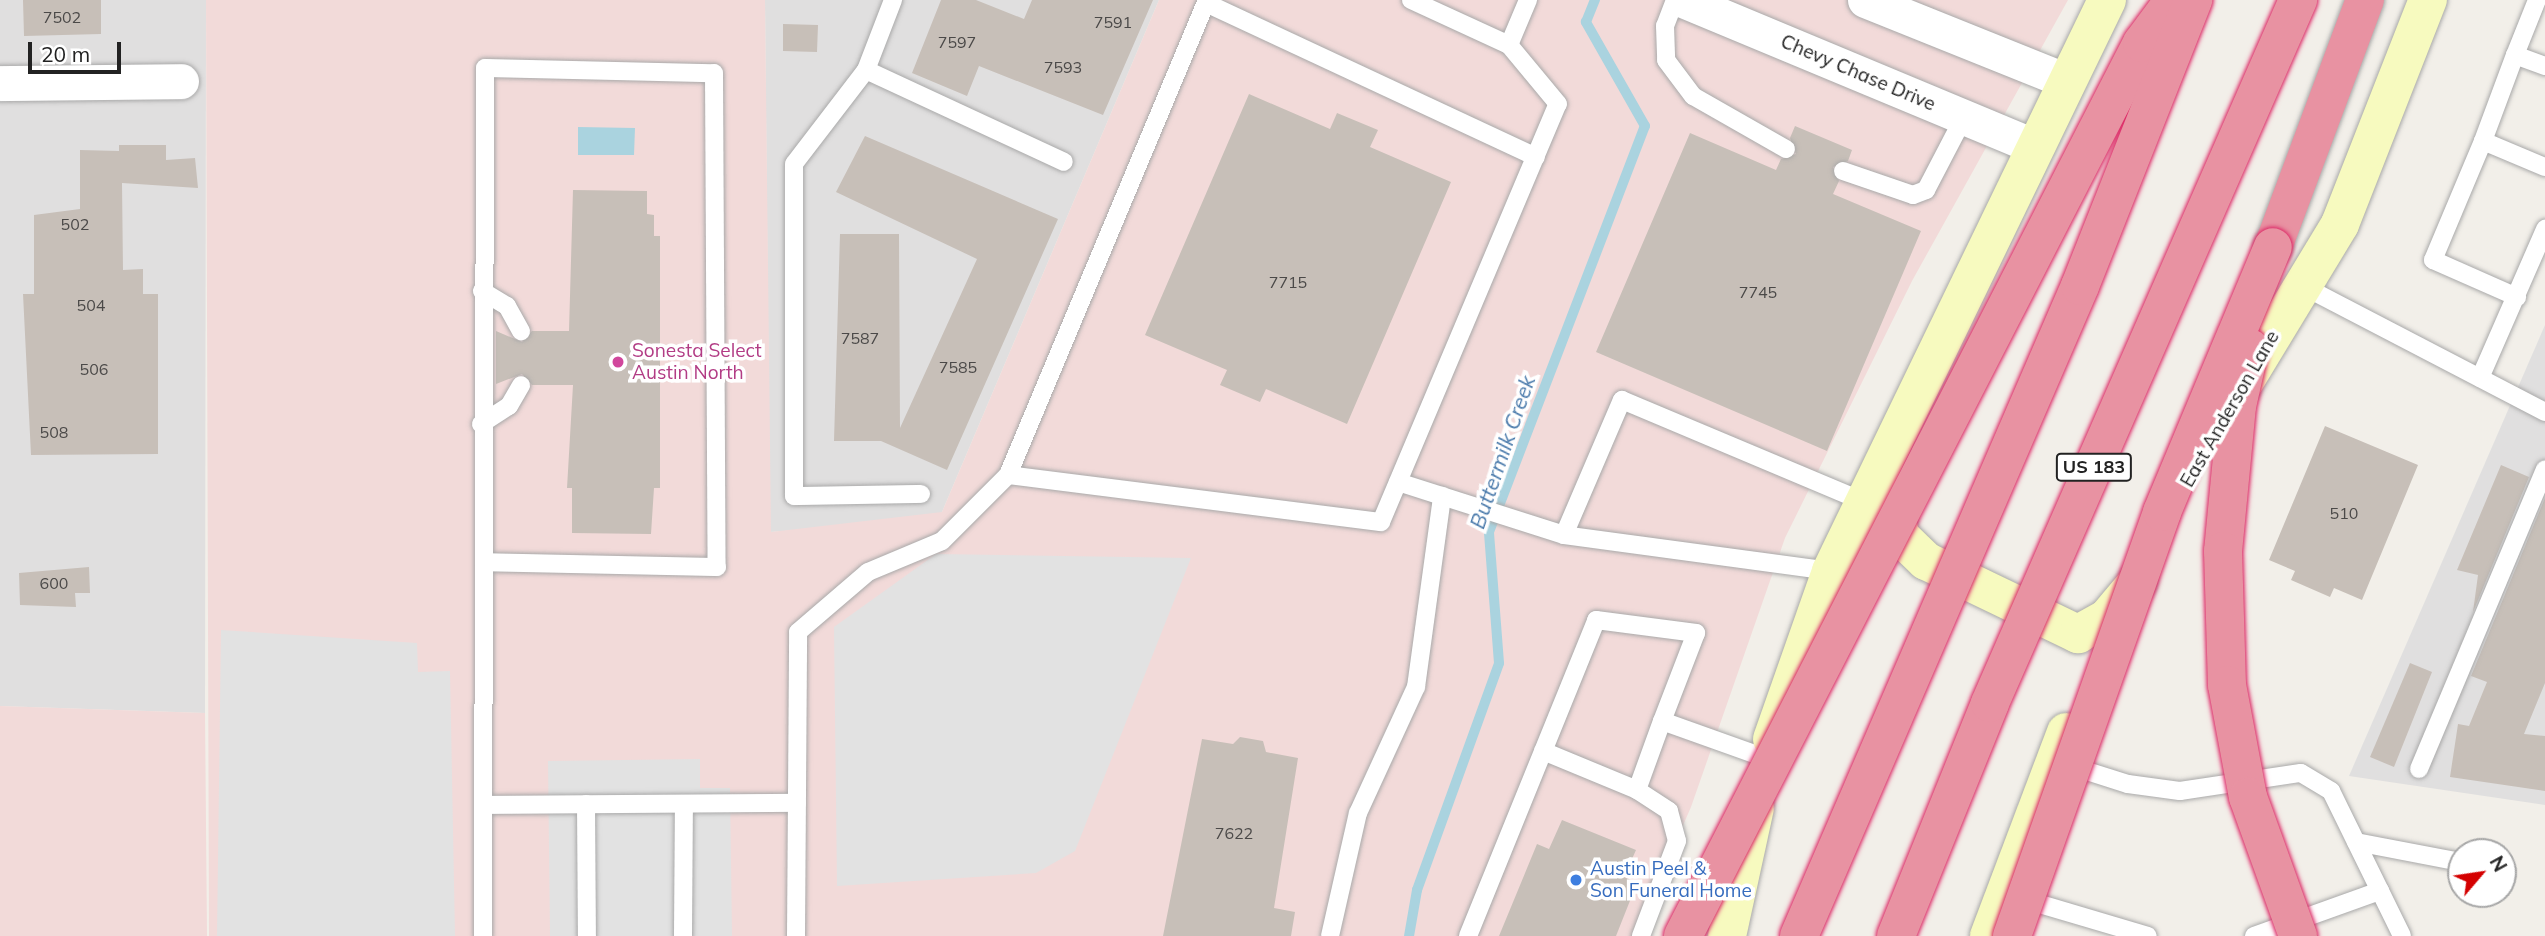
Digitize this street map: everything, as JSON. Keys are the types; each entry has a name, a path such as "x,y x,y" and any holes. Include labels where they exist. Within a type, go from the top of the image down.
{"highway":[{"path":"1683,936 2142,43 2174,0"},
{"path":"1799,936 2080,286 2193,0"},
{"name":"US 183","path":"1896,936 1990,703 2298,0"},
{"path":"2012,936 2162,512 2273,247 2365,0"},
{"path":"2273,247 2237,406 2223,551 2227,685 2248,797 2298,936"}],"main road":[{"path":"1727,936 1766,758 1831,571 1903,434 2064,80 2107,0"},
{"name":"East Anderson Lane","path":"1989,936 2003,892 2088,675 2149,567 2192,467 2340,225 2428,0"},
{"path":"1903,434 1893,496 1900,536 1926,561 2078,634 2107,618 2149,567"}],"street":[{"name":"Chevy Chase Drive","path":"1683,0 2034,146"},
{"path":"1865,0 2064,80"},
{"path":"0,83 181,81"}],"lane":[{"path":"893,0 866,69 794,164 794,496 921,494"},
{"path":"1008,475 1381,522 1558,104 1509,45 1411,0"},
{"path":"1509,45 1528,0"},
{"path":"1675,0 1665,26 1673,69 1693,96 1786,149"},
{"path":"2517,297 2433,260 2483,141 2537,0"},
{"path":"796,936 798,632 868,572 942,541 1008,475 1207,2 1536,157"},
{"path":"2515,55 2545,66"},
{"path":"483,936 484,562 481,424 485,68 714,73 717,567 484,562"},
{"path":"866,69 1064,162"},
{"path":"1843,172 1913,195 1926,190 1964,117"},
{"path":"2483,141 2545,167"},
{"path":"2480,378 2545,229"},
{"path":"2303,286 2545,412"},
{"path":"482,291 508,306 521,331"},
{"path":"481,424 509,406 521,384"},
{"path":"1564,535 1622,400 1867,503"},
{"path":"2419,769 2545,469"},
{"path":"1398,482 1564,535 1831,571"},
{"path":"1329,936 1358,813 1416,687 1443,496"},
{"path":"1468,936 1596,620 1696,633 1637,790"},
{"path":"1662,721 1766,758"},
{"path":"1543,751 1637,790 1669,811 1677,841 1641,936"},
{"path":"2054,761 2128,784 2180,790 2301,774 2332,791 2402,936"},
{"path":"484,805 797,803"},
{"path":"586,804 587,936"},
{"path":"683,936 684,804"},
{"path":"2356,842 2447,859"},
{"path":"2255,936 2380,891"},
{"path":"2003,892 2148,936"}],"shaded area":[{"path":"0,0 206,0 205,713 0,706"},
{"path":"206,0 765,0 771,532 942,512 1159,0 2068,0 1912,281 1785,538 1691,807 1635,936 209,936"},
{"path":"765,0 1159,0 942,512 930,520 770,532"},
{"path":"2545,325 2545,805 2349,776"},
{"path":"936,554 1191,558 1075,851 1036,873 837,886 834,627"},
{"path":"221,630 417,643 418,672 450,671 455,936 217,936"},
{"path":"0,706 205,713 207,936 0,936"},
{"path":"700,759 700,788 730,788 732,936 550,936 548,761"}],"water":[{"path":"578,127 635,128 634,155 578,155"}],"building":[{"path":"23,0 101,0 101,34 24,36"},
{"path":"941,0 976,0 1024,19 1032,0 1153,0 1103,115 979,66 967,96 912,73"},
{"path":"783,24 818,25 817,52 783,51"},
{"path":"1249,94 1330,129 1337,113 1378,130 1370,147 1451,182 1347,424 1266,389 1260,402 1220,385 1227,370 1145,335"},
{"path":"1795,126 1852,150 1848,161 1833,167 1839,181 1833,194 1921,231 1827,451 1596,352 1690,133 1776,170 1781,159 1796,154 1790,138"},
{"path":"865,136 1058,219 947,470 881,441 834,441 840,234 899,234 900,428 977,259 836,192"},
{"path":"119,145 166,145 166,160 195,158 198,188 122,183 123,270 143,269 143,294 158,294 158,454 31,455 23,294 34,294 34,215 80,209 80,150 119,151"},
{"name":"Sonesta Select Austin North","path":"573,190 647,191 647,214 654,215 654,236 660,236 660,488 654,488 651,534 572,533 572,488 567,488 573,385 532,385 522,374 496,384 496,331 522,342 532,331 569,331"},
{"path":"2325,426 2418,465 2362,600 2334,588 2330,597 2291,580 2295,571 2269,560"},
{"path":"2501,465 2529,477 2473,612 2478,575 2457,570"},
{"path":"2545,498 2545,683 2524,734 2545,736 2545,791 2450,777 2458,724 2469,726 2487,682 2471,676"},
{"path":"89,567 90,593 75,593 76,607 20,605 19,573"},
{"path":"2410,663 2432,672 2394,767 2370,757"},
{"path":"1240,737 1263,741 1266,752 1298,758 1274,908 1295,912 1291,936 1163,936 1202,739 1233,744"},
{"name":"Austin Peel & Son Funeral Home","path":"1562,820 1636,850 1624,877 1637,883 1616,936 1499,936 1537,844 1549,849"}],"waterway":[{"name":"Buttermilk Creek","path":"1409,936 1417,890 1499,663 1489,532 1645,126 1586,22 1595,0"}],"place":[{"name":"Sonesta Select Austin North","path":"618,362"},
{"name":"Austin Peel & Son Funeral Home","path":"1576,880"}]}
